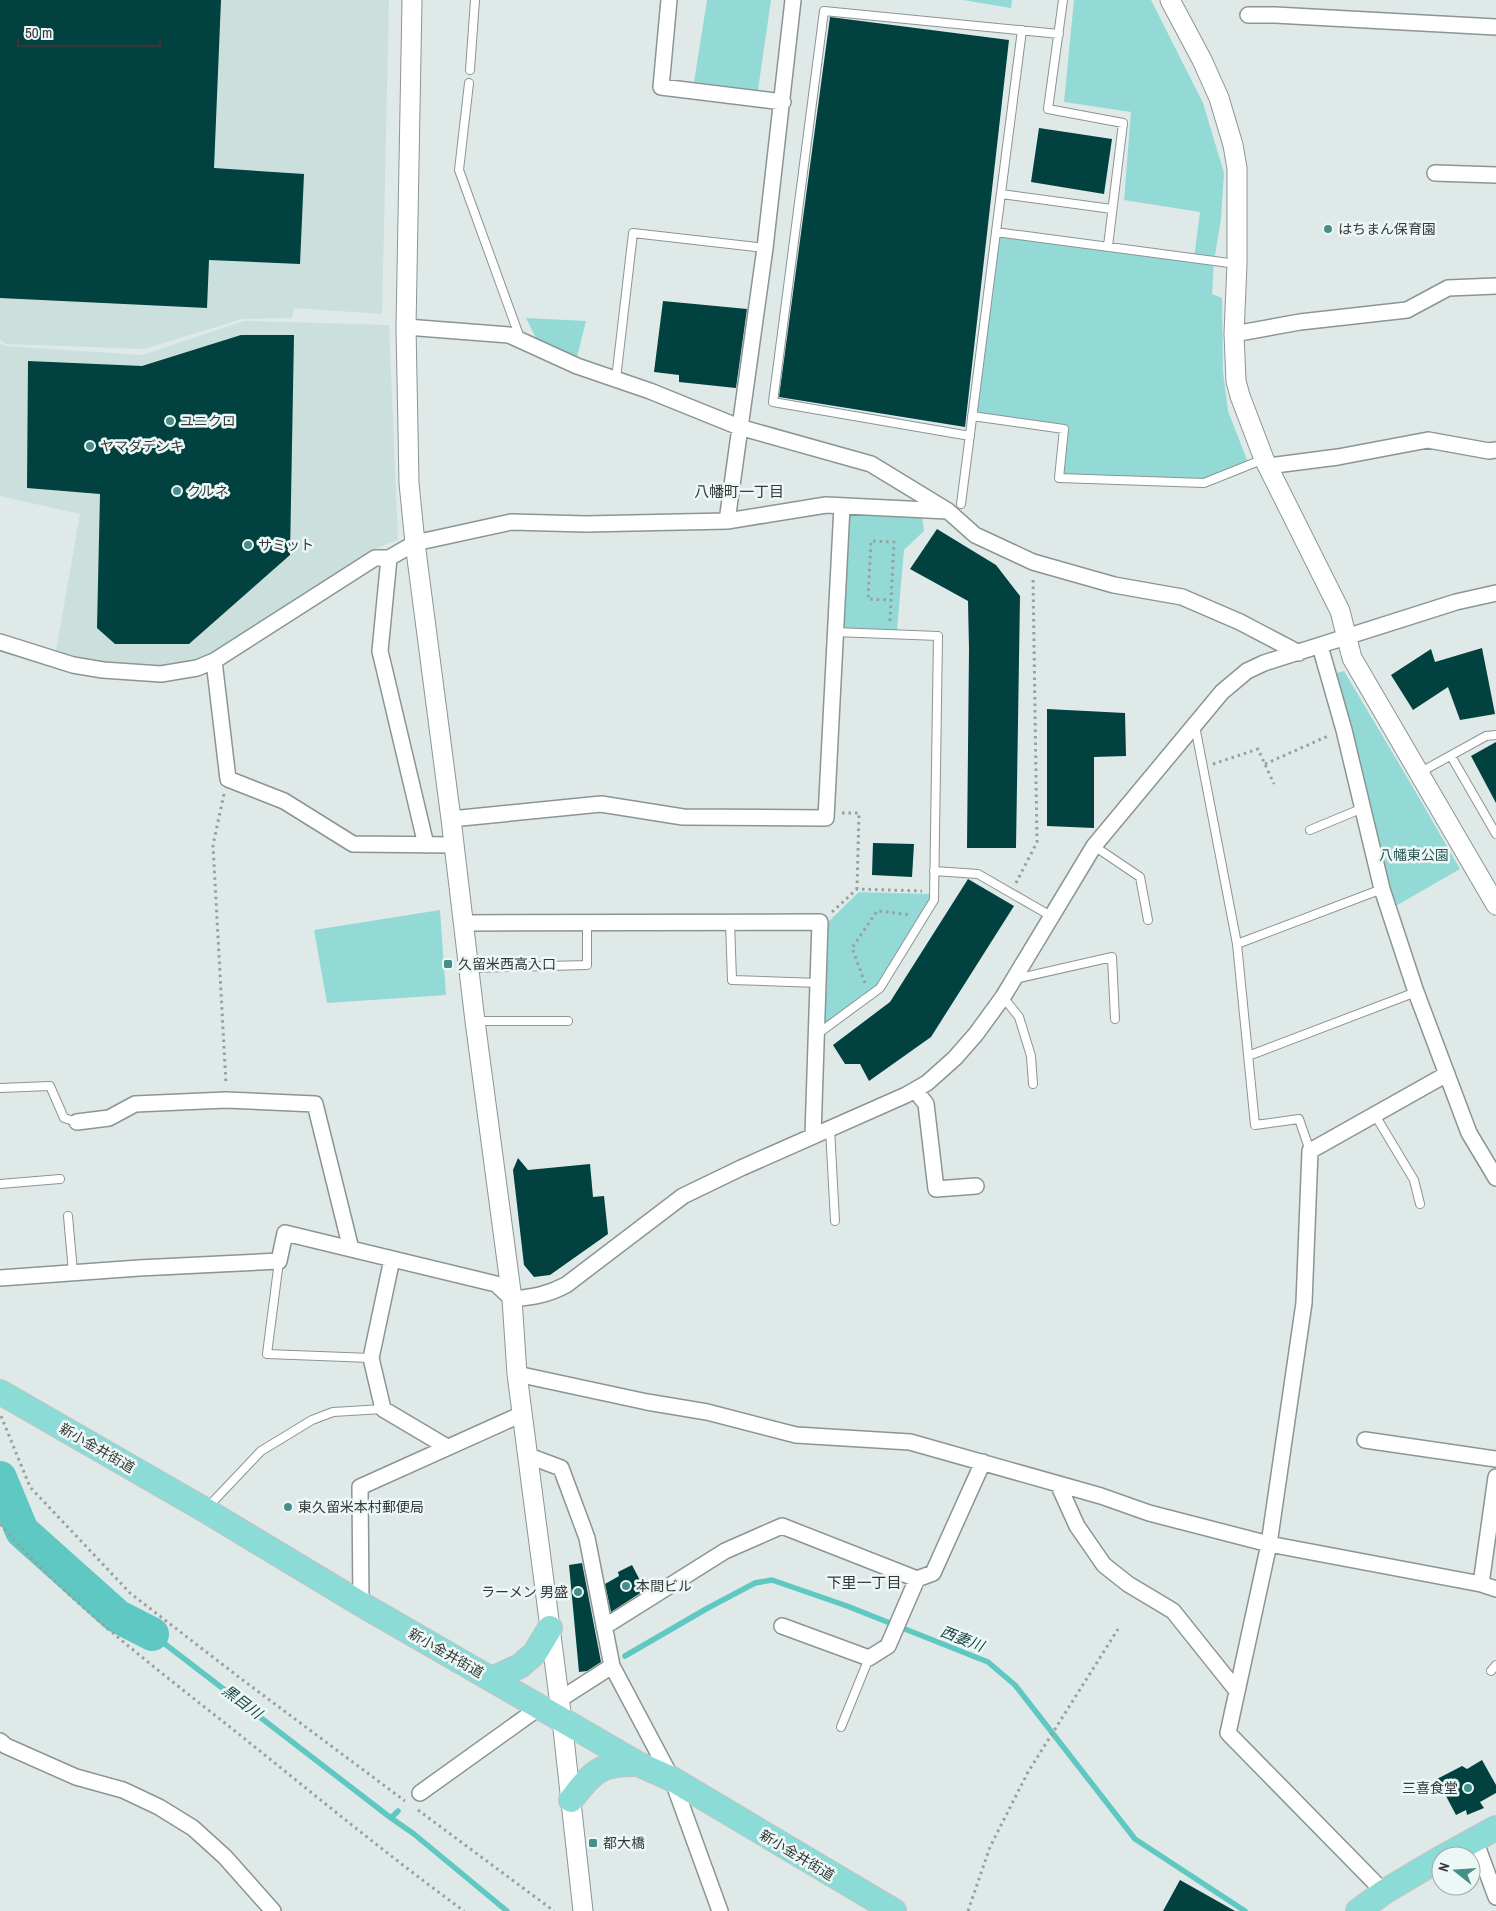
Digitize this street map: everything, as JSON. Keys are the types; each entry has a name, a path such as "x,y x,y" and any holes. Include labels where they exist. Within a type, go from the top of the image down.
{"main road":[{"name":"新小金井街道","path":"0,1392 492,1679 554,1709 638,1764 672,1779 894,1911"},
{"path":"492,1679 520,1666 535,1653 550,1628"},
{"path":"571,1800 585,1782 599,1770 615,1763 638,1764"},
{"path":"1464,1846 1496,1828"},
{"path":"1358,1911 1384,1892 1431,1864"}],"street":[{"path":"412,0 406,327 408,473 415,543 475,1021 512,1299 517,1374 550,1628 554,1709 571,1800 583,1911"},
{"path":"669,0 660,87 783,102"},
{"path":"727,521 765,248 783,102 793,0"},
{"path":"1170,0 1202,60 1219,98 1233,145 1237,168 1237,264 1234,334 1236,381 1240,396 1266,462 1340,611 1345,637 1352,658 1496,905"},
{"path":"1248,15 1275,7 1496,27"},
{"path":"1435,173 1496,175"},
{"path":"1234,334 1300,322 1407,310 1448,288 1496,286"},
{"path":"406,327 509,335 577,366 616,379 739,427 871,464 954,508 975,535 1033,562 1114,585 1182,597 1240,622 1299,653"},
{"path":"1266,462 1338,457 1428,440 1488,451 1496,450"},
{"path":"0,642 73,665 103,670 161,674 197,668 214,661 376,558 389,558 415,543 511,522 586,524 727,521 826,505 954,508"},
{"path":"451,819 601,804 683,817 826,818 842,506"},
{"path":"389,558 380,651 426,845"},
{"path":"512,1299 545,1295 566,1285 683,1196 927,1083 955,1058 1003,997 1094,846 1196,726 1222,692 1246,671 1264,663 1456,602 1496,593"},
{"path":"1320,646 1344,730 1382,889 1416,992 1469,1133 1496,1178"},
{"path":"214,661 228,779 284,801 353,844 454,845"},
{"path":"464,923 820,922 812,1136"},
{"path":"1384,1892 1228,1733 1269,1544 1304,1303 1310,1151 1447,1074"},
{"path":"915,1090 926,1104 936,1189 976,1186"},
{"path":"77,1122 109,1118 134,1104 226,1100 315,1104 351,1249"},
{"path":"0,1278 73,1272 279,1261 285,1233 496,1284 512,1299"},
{"path":"392,1259 371,1358 383,1409 447,1447"},
{"path":"517,1374 647,1402 707,1412 796,1435 910,1442 1101,1496 1150,1513 1269,1544 1481,1584 1496,1589"},
{"path":"361,1604 360,1487 522,1414"},
{"path":"1365,1440 1496,1459"},
{"path":"529,1456 561,1468 587,1538 612,1666 672,1779 720,1911"},
{"path":"604,1627 725,1551 782,1526 917,1579 933,1573 983,1462"},
{"path":"1481,1584 1496,1477"},
{"path":"1058,1484 1077,1526 1104,1565 1128,1584 1173,1611 1237,1691"},
{"path":"782,1626 868,1658 888,1646 917,1579"},
{"path":"420,1793 554,1709 612,1666"},
{"path":"0,1741 6,1746 53,1768 76,1777 123,1790 159,1807 193,1828 225,1857 272,1911"},
{"path":"1475,1840 1496,1897"}],"lane":[{"path":"470,70 475,0"},
{"path":"1063,0 1048,109 1123,123 1108,246"},
{"path":"970,436 773,402 824,11 1059,34"},
{"path":"954,508 970,436 1022,30"},
{"path":"469,83 459,170 521,340"},
{"path":"1001,194 1112,208"},
{"path":"996,232 1237,264"},
{"path":"616,379 633,233 765,248"},
{"path":"972,416 1064,429 1059,478 1204,483 1266,462"},
{"path":"816,1035 880,988 934,900 938,636 835,632"},
{"path":"1196,726 1237,944 1255,1125 1299,1119 1310,1151"},
{"path":"1419,773 1486,736 1496,735"},
{"path":"1450,756 1496,834"},
{"path":"1310,830 1363,808"},
{"path":"1094,846 1140,876 1148,920"},
{"path":"934,871 978,874 1052,916"},
{"path":"1237,944 1382,889"},
{"path":"730,922 732,980 818,983"},
{"path":"469,968 587,965 587,923"},
{"path":"1013,980 1112,957 1115,1019"},
{"path":"1248,1056 1416,992"},
{"path":"1003,997 1019,1018 1031,1056 1033,1084"},
{"path":"475,1021 568,1020"},
{"path":"0,1088 50,1086 64,1118 77,1122"},
{"path":"1375,1114 1414,1180 1420,1204"},
{"path":"830,1129 835,1221"},
{"path":"0,1184 60,1179"},
{"path":"68,1216 73,1272"},
{"path":"279,1261 267,1354 371,1358"},
{"path":"205,1510 261,1451 312,1420 333,1412 383,1409"},
{"path":"841,1727 868,1658"}],"path":[{"path":"890,634 894,542 872,541 868,599 891,600"},
{"path":"1011,893 1038,842 1033,562"},
{"path":"1265,764 1344,730"},
{"path":"1203,767 1258,750 1274,784"},
{"path":"226,1100 213,844 228,779"},
{"path":"826,812 859,813 857,889"},
{"path":"820,922 857,889 934,891"},
{"path":"870,995 852,948 877,911 917,915"},
{"path":"0,1414 30,1487 130,1593 240,1678 554,1911"},
{"path":"0,1524 27,1555 87,1611 219,1718 464,1911"},
{"path":"968,1911 990,1847 1028,1772 1118,1629"}],"shaded area":[{"path":"0,0 389,0 382,314 294,308 292,318 242,319 144,349 6,344 0,340"},
{"path":"244,321 389,325 398,539 376,549 256,625 224,649 192,669 102,664 55,657 80,514 0,496 0,343 4,346 142,355"}],"green space":[{"path":"707,0 771,0 758,90 694,82"},
{"path":"963,0 1012,0 1011,8"},
{"path":"1074,0 1151,0 1203,103 1224,173 1221,219 1214,261 1212,294 1222,298 1223,372 1228,411 1249,465 1200,483 1061,478 1064,429 974,416 996,232 1194,258 1200,212 1124,200 1131,112 1064,102"},
{"path":"526,318 586,321 575,365 542,350"},
{"path":"848,514 922,516 924,531 904,550 897,630 841,629"},
{"name":"八幡東公園","path":"1344,671 1460,869 1394,907 1333,674"},
{"path":"859,892 930,894 930,900 877,985 822,1027 827,923"},
{"path":"440,910 446,995 327,1003 314,930"}],"building":[{"path":"0,0 221,0 214,168 304,174 300,264 209,260 207,308 0,298"},
{"path":"830,17 1009,40 965,427 779,397"},
{"path":"1039,128 1112,139 1104,194 1031,182"},
{"path":"663,301 747,309 736,388 679,382 679,375 654,372"},
{"name":"クルネ","path":"241,335 294,335 290,555 189,644 115,644 97,628 100,494 27,488 28,361 142,366"},
{"path":"937,529 996,565 1020,596 1016,848 967,848 968,601 910,569"},
{"path":"1482,648 1495,714 1460,720 1448,687 1413,710 1391,675 1431,649 1435,662"},
{"path":"1047,709 1125,713 1126,756 1094,757 1094,828 1047,826"},
{"path":"1496,742 1496,803 1471,756"},
{"path":"873,843 914,844 912,877 872,875"},
{"path":"968,879 1014,906 931,1037 869,1081 860,1064 845,1064 833,1045 890,1002"},
{"path":"518,1158 528,1170 590,1164 593,1197 604,1196 608,1234 550,1275 534,1277 524,1265 513,1170"},
{"path":"582,1563 601,1662 587,1671 579,1672 569,1565"},
{"name":"本間ビル","path":"632,1565 645,1590 611,1612 605,1584 619,1576 618,1572"},
{"path":"1482,1760 1496,1785 1496,1793 1480,1802 1484,1808 1467,1815 1466,1810 1456,1815 1437,1779 1462,1766 1467,1769"},
{"path":"1180,1880 1235,1911 1163,1911"}],"waterway":[{"name":"黒目川","path":"0,1478 22,1531 117,1616 152,1634"},
{"name":"西妻川","path":"625,1656 755,1583 772,1580 847,1606 988,1662 1015,1685 1135,1839 1245,1911"},
{"name":"黒目川","path":"152,1634 414,1834 507,1911"},
{"name":"西妻川","path":"391,1818 398,1811"}],"place":[{"name":"はちまん保育園","path":"1328,229"},
{"name":"ユニクロ","path":"170,421"},
{"name":"ヤマダデンキ","path":"90,446"},
{"name":"クルネ","path":"177,491"},
{"name":"サミット","path":"248,545"},
{"name":"久留米西高入口","path":"448,964"},
{"name":"東久留米本村郵便局","path":"288,1507"},
{"name":"本間ビル","path":"626,1586"},
{"name":"ラーメン 男盛","path":"578,1592"},
{"name":"三喜食堂","path":"1468,1788"},
{"name":"都大橋","path":"593,1843"}],"district":[{"name":"八幡町一丁目","path":"739,492"},
{"name":"下里一丁目","path":"864,1583"}]}
